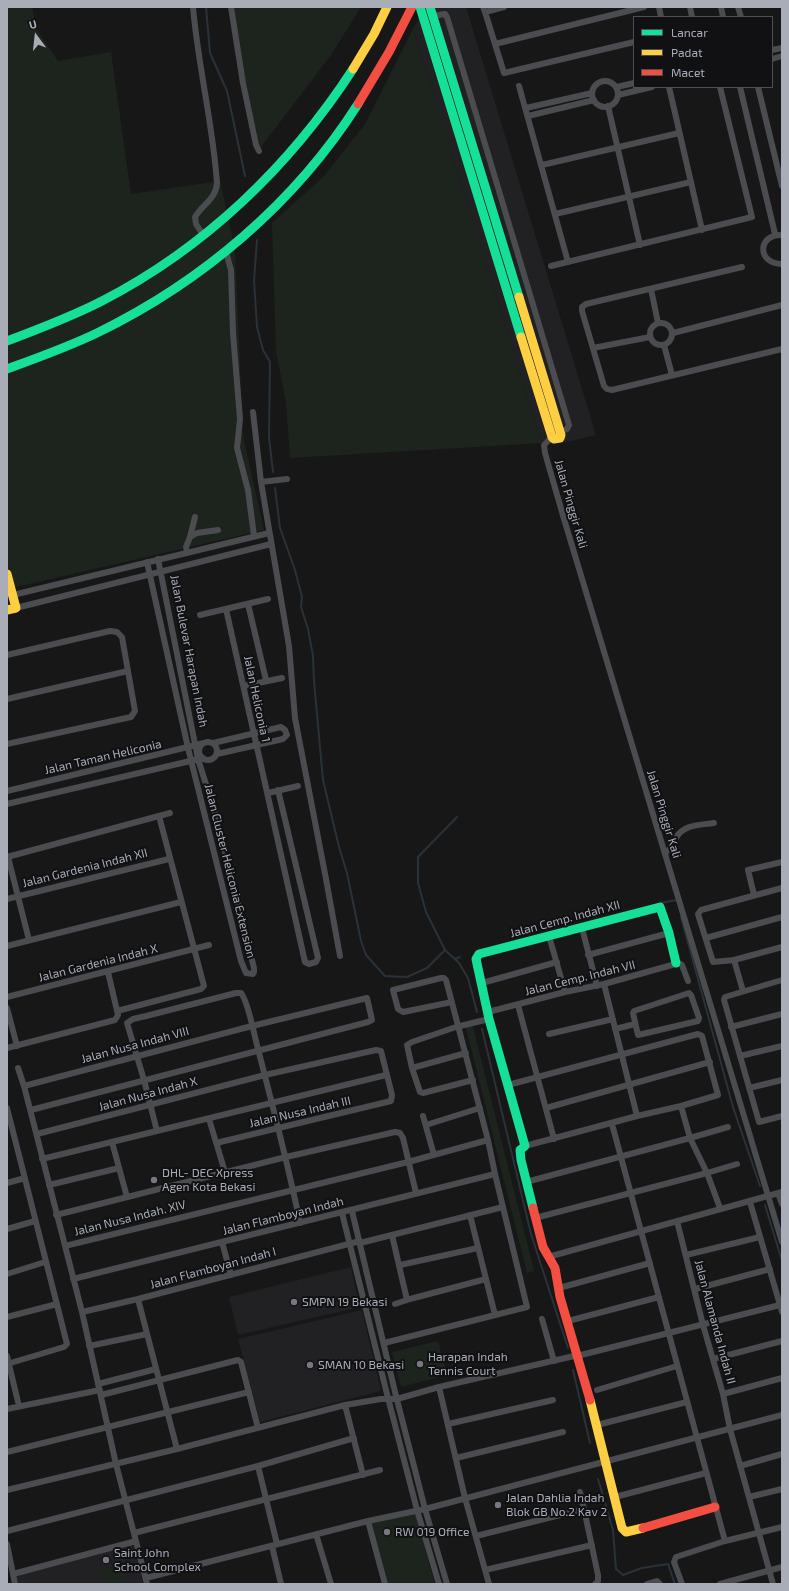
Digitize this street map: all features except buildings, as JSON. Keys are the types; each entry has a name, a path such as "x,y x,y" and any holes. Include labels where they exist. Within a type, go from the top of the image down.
{"street":[{"path":"193,7 196,40 217,183 217,189 212,199 195,217 196,224 203,235"},
{"path":"231,7 243,83 256,146 259,151"},
{"path":"7,341 64,319 114,294 168,262 253,193 280,165 341,87 378,28 387,7"},
{"path":"7,369 73,344 124,318 180,285 226,252 242,238 297,184 328,148 360,101 383,62 412,7"},
{"path":"420,7 464,154 553,439 561,437 431,12 443,13 447,17 569,425 567,429 560,432"},
{"path":"504,7 484,9 504,73 633,42"},
{"path":"495,44 644,7"},
{"path":"606,80 612,82 617,87 618,95 617,100 608,106 602,106 594,100 592,93 594,86 599,82 606,80"},
{"path":"617,87 633,83"},
{"path":"520,86 568,262"},
{"path":"618,95 648,88"},
{"path":"669,88 702,230"},
{"path":"551,266 750,218 753,215 720,88"},
{"path":"740,88 775,234"},
{"path":"758,88 782,186"},
{"path":"526,108 592,93"},
{"path":"528,116 594,100"},
{"path":"608,106 640,244"},
{"path":"542,165 679,133"},
{"path":"464,154 474,152"},
{"path":"555,214 691,182"},
{"path":"782,235 775,234 768,238 764,245 764,253 768,260 774,264 782,264"},
{"path":"226,252 231,270 233,333 240,420 237,448 248,490 254,536"},
{"path":"742,267 586,304 582,307 593,348 607,389 612,390 782,349"},
{"path":"651,289 658,323"},
{"path":"673,333 782,305"},
{"path":"658,323 664,323 670,326 673,333 669,342 664,345 658,345 653,342 650,337 650,331 653,326 658,323"},
{"path":"593,348 650,337"},
{"path":"664,345 672,375"},
{"path":"253,412 261,482 288,640 292,694 296,722 340,956"},
{"name":"Jalan Pinggir Kali","path":"550,440 544,445 545,453 766,1196 782,1242"},
{"path":"261,482 287,479"},
{"path":"187,552 186,547 195,517"},
{"path":"190,537 197,533 218,530"},
{"path":"10,596 269,533"},
{"path":"7,574 11,609 271,544"},
{"name":"Jalan Bulevar Harapan Indah","path":"158,559 197,760"},
{"name":"Jalan Bulevar Harapan Indah","path":"147,562 188,748 197,760"},
{"path":"200,615 268,598"},
{"path":"248,604 266,680"},
{"name":"Jalan Heliconia 1","path":"226,609 305,962 309,964 316,962 318,958 278,790"},
{"path":"7,655 114,631 119,633 122,637 135,705 135,711 131,717 7,744"},
{"path":"7,699 128,671"},
{"path":"244,686 266,680 282,678"},
{"path":"197,760 200,756 199,749 204,743 210,742 213,744 217,748 217,754 283,739 287,736 286,732 281,727 213,744"},
{"path":"234,738 237,749"},
{"name":"Jalan Taman Heliconia","path":"7,791 204,743"},
{"name":"Jalan Taman Heliconia","path":"7,804 197,760 211,760 217,754"},
{"name":"Jalan Cluster Heliconia Extension","path":"197,760 216,816 254,968 253,974 246,973 241,960 197,760"},
{"path":"268,793 298,786"},
{"path":"29,940 8,857 170,813"},
{"path":"117,1011 203,988 204,985 158,816"},
{"path":"665,853 672,847 684,829 690,826 714,824"},
{"name":"Jalan Gardenia Indah XII","path":"7,899 169,859"},
{"path":"754,895 748,870 782,862"},
{"path":"782,888 700,910 698,914 713,962 734,960 782,947"},
{"path":"7,946 181,902"},
{"name":"Jalan Cemp. Indah XII","path":"525,1146 487,1017 482,983 476,959 479,954 660,907 669,933 676,964"},
{"path":"706,938 782,918"},
{"path":"582,928 597,986"},
{"path":"588,955 669,933"},
{"path":"549,936 565,992"},
{"name":"Jalan Gardenia Indah X","path":"7,997 209,946"},
{"path":"734,960 743,991"},
{"path":"482,983 557,962"},
{"path":"676,964 682,964 688,981"},
{"name":"Jalan Cemp. Indah VII","path":"412,1068 407,1045 412,1042 468,1024 518,1005 565,992 597,986 676,964"},
{"path":"7,1048 115,1020 118,1017 108,972"},
{"path":"384,1343 527,1307 488,1140 459,1026 446,980 444,978 393,990 398,1009 403,1012 452,1002"},
{"path":"782,980 743,991 725,998 724,1000 759,1122 782,1116"},
{"path":"604,984 637,1116"},
{"path":"157,1131 127,1023 146,1016 240,993 243,996 265,1075 286,1157 300,1223"},
{"path":"689,993 699,1018 696,1022 639,1035 635,1024 634,1011 689,993"},
{"name":"Jalan Nusa Indah VIII","path":"24,1086 252,1026 367,998 372,1015 372,1020 368,1022 258,1051"},
{"path":"518,1005 554,1139"},
{"path":"7,1008 17,1046"},
{"path":"731,1027 782,1014"},
{"path":"549,1034 613,1019"},
{"path":"615,1030 635,1024"},
{"path":"508,1085 699,1034 703,1037 718,1095 525,1146 520,1150 535,1218 543,1247 555,1268 576,1356 597,1425 621,1525 624,1530 634,1531 716,1507"},
{"path":"740,1056 782,1046"},
{"name":"Jalan Nusa Indah X","path":"37,1134 265,1075 376,1050 381,1052 386,1075"},
{"path":"30,1110 258,1051"},
{"path":"466,1053 412,1068 419,1091 423,1093 473,1080"},
{"path":"546,1108 710,1062"},
{"path":"18,1068 37,1134 56,1215 75,1279 116,1464 147,1581 316,1534 425,1509 782,1415"},
{"path":"42,1159 386,1075"},
{"name":"Jalan Nusa Indah III","path":"216,1143 388,1102 392,1099 392,1095 386,1075"},
{"path":"750,1088 782,1080"},
{"path":"681,1106 690,1138 707,1173 720,1208"},
{"path":"7,1108 66,1344 64,1347 8,1364"},
{"path":"426,1125 480,1108"},
{"path":"423,1116 434,1155"},
{"path":"209,1118 225,1172"},
{"path":"612,1124 725,1541"},
{"path":"526,1182 728,1127"},
{"path":"56,1215 286,1157 395,1132 401,1134 416,1193"},
{"path":"7,1137 14,1135"},
{"name":"Jalan Nusa Indah. XIV","path":"65,1246 408,1162 488,1140"},
{"path":"112,1142 127,1197"},
{"path":"535,1218 630,1194 737,1164"},
{"path":"49,1185 119,1168"},
{"name":"Jalan Flamboyan Indah","path":"75,1279 495,1174"},
{"path":"7,1183 25,1178"},
{"path":"548,1257 720,1208 750,1202 756,1198 780,1192 782,1204"},
{"path":"750,1202 782,1312"},
{"name":"Jalan Flamboyan Indah I","path":"82,1312 503,1207"},
{"path":"352,1210 397,1399 425,1509 447,1584"},
{"path":"342,1213 417,1510 439,1584"},
{"path":"470,1215 495,1315"},
{"path":"7,1229 35,1221"},
{"name":"Jalan Alamanda Indah II","path":"676,1221 695,1289 703,1325 714,1359 730,1429 773,1584"},
{"path":"392,1235 407,1300"},
{"path":"686,1255 760,1237"},
{"path":"222,1242 231,1275"},
{"path":"400,1265 478,1248"},
{"path":"7,1274 45,1262"},
{"path":"559,1288 650,1263"},
{"path":"695,1289 770,1269"},
{"path":"395,1304 486,1279"},
{"path":"568,1321 659,1297"},
{"path":"138,1299 177,1449"},
{"path":"7,1317 57,1304"},
{"path":"7,1490 177,1449 345,1405 388,1398 397,1399 439,1387 576,1356 780,1305"},
{"path":"542,1319 557,1360"},
{"path":"89,1346 147,1334"},
{"path":"714,1359 782,1341"},
{"path":"7,1356 18,1402"},
{"path":"7,1409 100,1390 160,1380 238,1360 241,1362 258,1428"},
{"path":"598,1390 677,1366"},
{"path":"100,1390 156,1369"},
{"path":"723,1394 782,1378"},
{"path":"439,1387 465,1498 489,1584"},
{"path":"7,1452 249,1392"},
{"path":"448,1424 553,1400"},
{"path":"597,1425 687,1402"},
{"path":"345,1405 363,1475"},
{"path":"456,1458 563,1432"},
{"path":"7,1531 258,1466 354,1438"},
{"path":"740,1466 782,1454"},
{"path":"258,1466 266,1500 281,1584"},
{"path":"134,1533 380,1470"},
{"path":"615,1497 706,1473"},
{"path":"749,1498 782,1489"},
{"path":"580,1492 598,1575 598,1581 595,1584"},
{"path":"476,1536 584,1509"},
{"path":"368,1521 385,1584"},
{"path":"682,1584 674,1558 725,1541 759,1534 782,1527"},
{"path":"316,1534 331,1584"},
{"path":"13,1574 136,1541"},
{"path":"7,1544 15,1584"},
{"path":"485,1570 592,1545"},
{"path":"720,1584 782,1566"},
{"path":"647,1584 657,1582 660,1584"}],"shaded area":[{"path":"7,7 32,7 36,28 58,61 111,52 131,194 220,181 235,249 243,436 264,530 7,589"},
{"path":"234,7 361,7 331,55 258,151 235,22"},
{"path":"425,7 466,7 596,435 567,442 542,443 413,29"},
{"path":"413,29 542,443 290,458 286,402 276,351 272,223 324,176 365,124"},
{"path":"472,1023 534,1271 527,1273 465,1024"},
{"name":"SMPN 19 Bekasi","path":"351,1267 360,1307 238,1335 229,1297"},
{"name":"SMAN 10 Bekasi","path":"362,1310 381,1391 260,1422 238,1339"},
{"name":"Harapan Indah Tennis Court","path":"438,1341 447,1375 401,1387 392,1352"},
{"path":"415,1512 435,1584 388,1584 371,1523"},
{"name":"Saint John School Complex","path":"133,1544 143,1583 17,1584 15,1576"},
{"path":"120,1564 125,1583 103,1584 100,1569"}],"waterway":[{"path":"206,7 210,53 227,91 245,176"},
{"path":"257,240 254,281 257,327 263,350 270,362 269,437 273,472"},
{"path":"275,488 280,528 295,570 302,597 301,607 308,629 313,656 323,780 339,847 347,873 361,941 366,955 385,976 407,977 427,968 445,950"},
{"path":"457,817 418,857 418,883 426,912 445,950 459,963 468,978 477,1012"},
{"path":"661,903 677,901"},
{"path":"681,917 733,1107 760,1186"},
{"path":"455,959 460,957"},
{"path":"482,1029 531,1234 568,1348"},
{"path":"765,1205 782,1261"},
{"path":"573,1370 590,1443"},
{"path":"598,1479 613,1530 616,1569 623,1575 642,1568 668,1564 675,1584"}],"traffic: fast":[{"path":"420,7 521,337"},
{"path":"430,7 519,297"},
{"path":"7,341 67,318 102,301 140,280 176,256 210,230 242,202 302,139 353,69"},
{"path":"7,369 64,348 136,313 173,290 209,264 275,207 333,140 358,104"},
{"path":"533,1208 521,1160 520,1150 525,1146 489,1019 476,959 479,954 660,907 669,933 676,963"}],"traffic: slow":[{"path":"353,69 374,34 387,7"},
{"path":"519,297 561,435 560,438 554,439 552,437 521,337"},
{"path":"7,574 16,608 7,610"},
{"path":"590,1400 622,1528 626,1532 643,1528"}],"traffic: jam":[{"path":"358,104 389,52 412,7"},
{"path":"533,1208 543,1247 555,1268 560,1297 590,1400"},
{"path":"643,1528 715,1507"}],"place":[{"name":"DHL- DEC Xpress Agen Kota Bekasi","path":"154,1180"},
{"name":"SMPN 19 Bekasi","path":"294,1302"},
{"name":"Harapan Indah Tennis Court","path":"420,1364"},
{"name":"SMAN 10 Bekasi","path":"310,1365"},
{"name":"Jalan Dahlia Indah Blok GB No.2 Kav 2","path":"498,1505"},
{"name":"RW 019 Office","path":"387,1532"},
{"name":"Saint John School Complex","path":"106,1560"}]}
